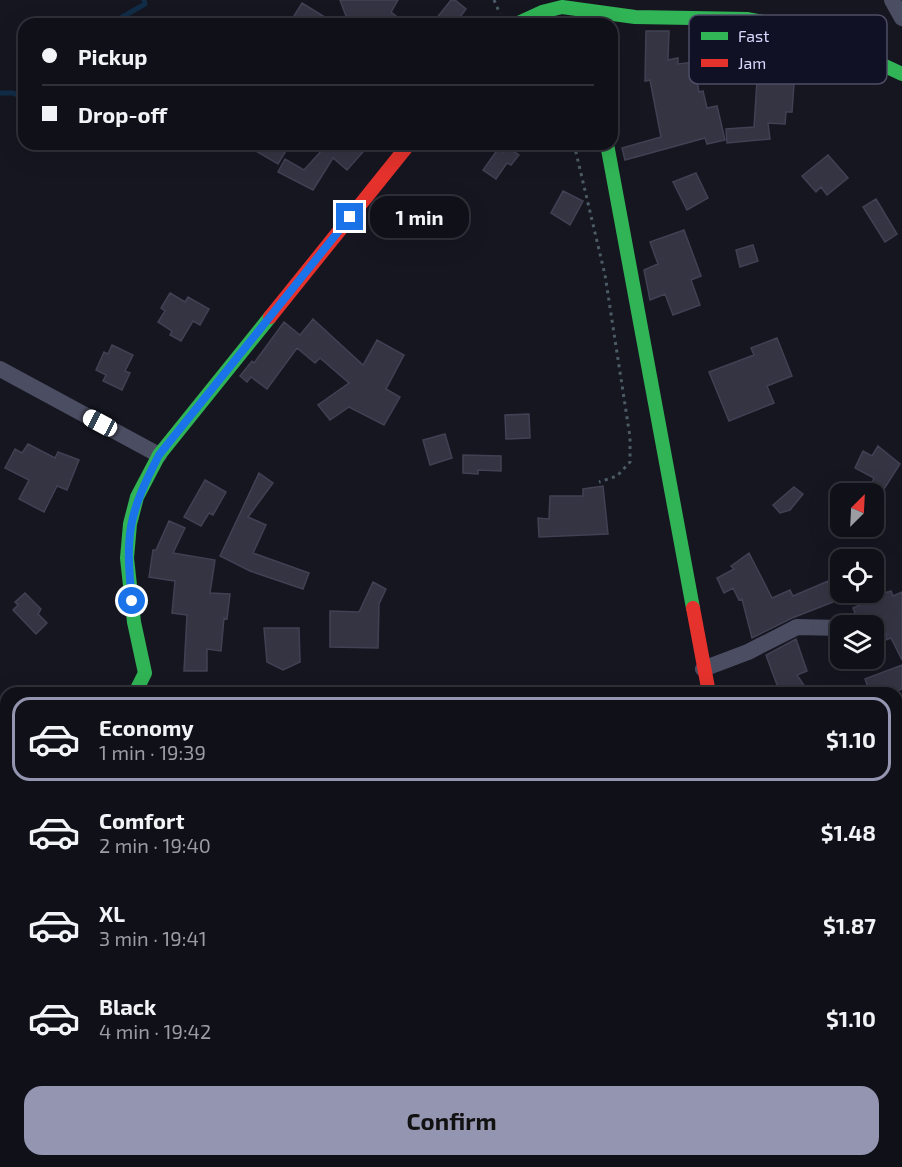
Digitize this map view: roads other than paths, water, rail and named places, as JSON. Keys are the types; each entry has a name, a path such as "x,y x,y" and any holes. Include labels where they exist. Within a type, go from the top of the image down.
{"street":[{"path":"892,0 902,18"},
{"path":"529,18 562,7 635,17 689,18"},
{"path":"887,67 902,74"},
{"path":"150,687 134,622 127,558 130,524 137,497 159,455 404,150"},
{"path":"608,150 708,687"},
{"path":"0,369 159,455"},
{"path":"703,669 748,652 797,627 830,628"},
{"path":"138,687 145,673"}],"waterway":[{"path":"120,18 145,4 144,0"},
{"path":"0,93 18,95"}]}
